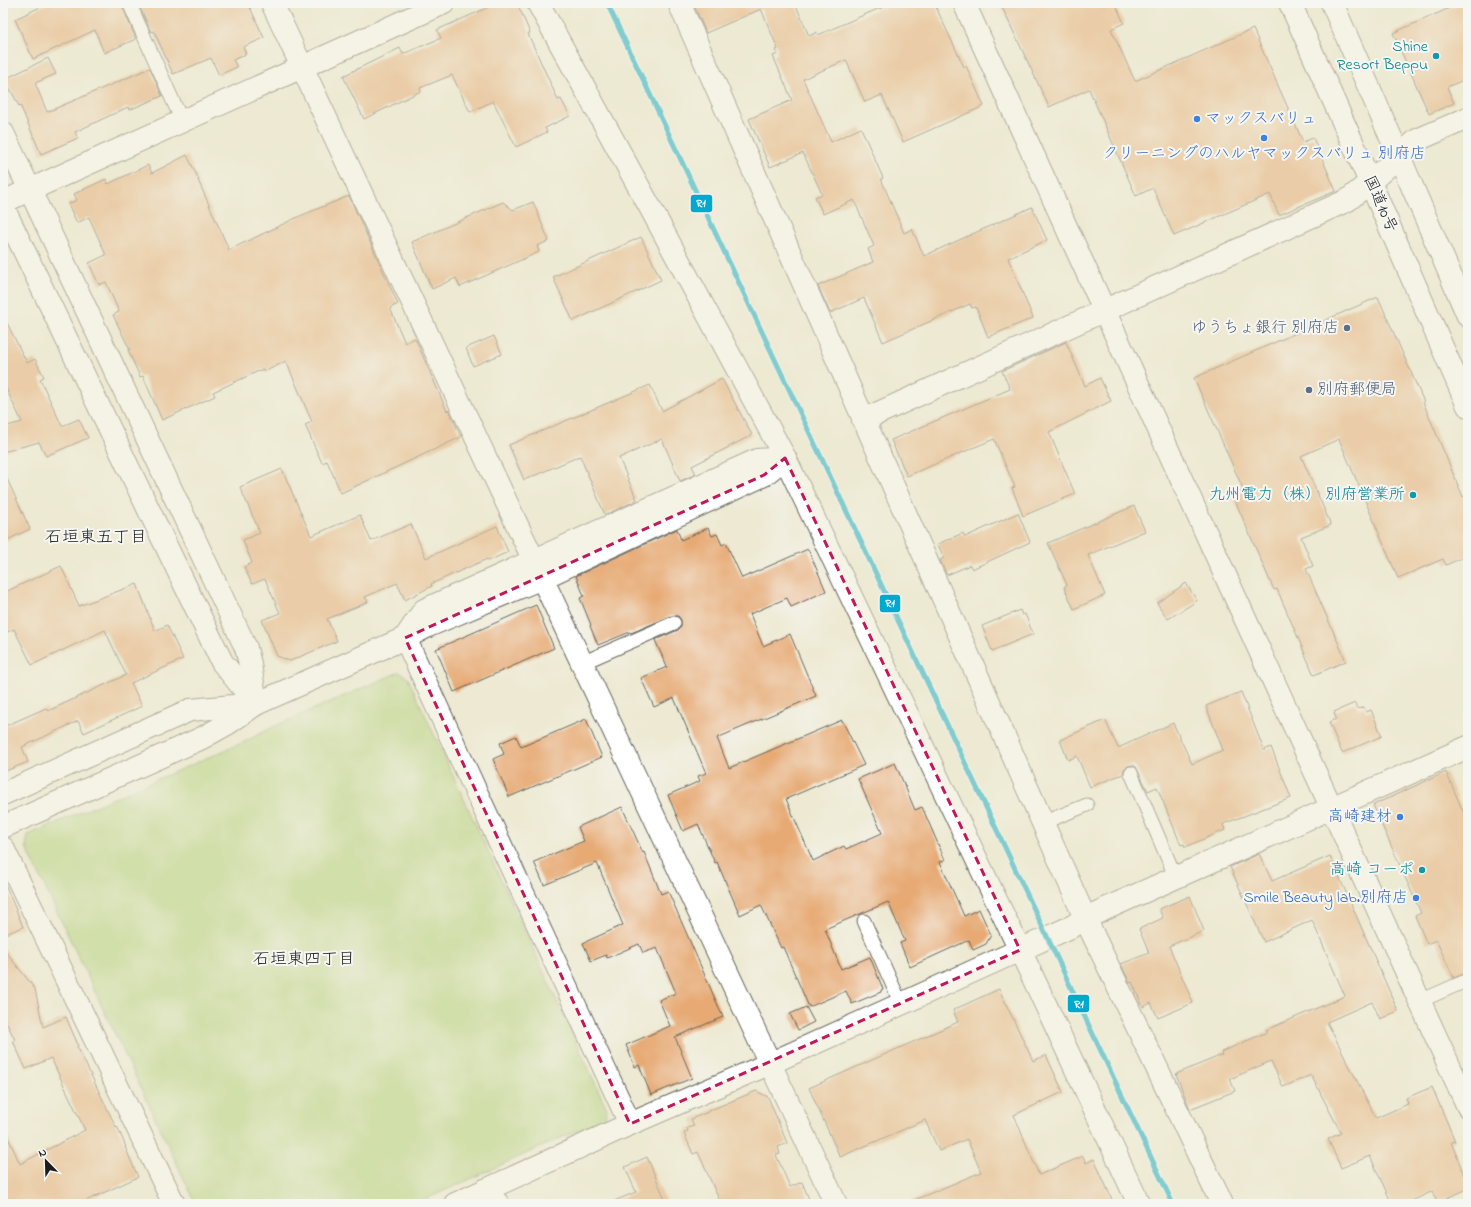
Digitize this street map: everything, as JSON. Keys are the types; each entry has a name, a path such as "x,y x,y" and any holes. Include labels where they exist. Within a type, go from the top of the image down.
{"main road":[{"path":"272,3 836,1204"},
{"path":"3,202 444,3"},
{"path":"538,3 655,216 784,458 1020,950 1139,1204"},
{"path":"679,3 1042,823 1085,918 1222,1204"},
{"path":"964,3 1468,1106"},
{"name":"国道10号","path":"1290,3 1468,406"},
{"path":"1332,3 1400,156 1468,316"},
{"path":"863,420 1348,200 1417,140 1468,118"},
{"path":"3,133 246,648 256,704"},
{"path":"3,207 222,662 256,704"},
{"path":"3,828 202,738 227,724 256,704 405,638 538,569 764,475 784,458"},
{"path":"405,638 630,1124"},
{"path":"3,794 190,710 256,704"},
{"path":"455,1204 490,1199 630,1124 770,1063 1073,926 1085,918 1468,747"},
{"path":"3,848 174,1204"}],"lane":[{"path":"130,5 182,121"},
{"path":"582,663 674,623"},
{"path":"1131,773 1176,878"},
{"path":"1042,823 1087,805"},
{"path":"864,921 901,1004"},
{"path":"1420,1001 1468,980"}],"highlighted area":[{"path":"785,458 1020,950 630,1124 405,638 764,475"}],"green space":[{"path":"399,672 408,678 607,1109 605,1118 415,1204 196,1204 26,847 28,835 244,742 273,727"}],"building":[{"path":"49,3 122,3 136,39 104,53 95,30 33,59 15,19"},
{"path":"138,3 248,3 264,38 243,47 246,54 233,60 237,67 219,75 211,58 173,74 154,31 151,32"},
{"path":"498,3 513,3 518,5 530,33 528,34 558,100 561,99 570,116 545,128 547,132 516,147 493,101 470,112 452,75 420,88 421,91 364,119 343,76 400,48 403,54 441,38 437,30"},
{"path":"693,3 795,3 809,36 817,32 818,35 894,3 934,3 964,67 966,66 984,106 903,142 882,95 865,102 846,60 803,79 831,142 861,128 883,178 881,179 904,233 912,229 924,256 1032,207 1047,240 1008,258 1033,318 988,337 976,307 972,308 970,304 883,342 864,298 830,313 818,286 873,262 868,249 874,246 854,200 823,214 815,197 822,194 803,153 770,167 749,119 792,100 773,56 778,54 776,50 778,49 761,9 706,33"},
{"name":"マックスバリュ","path":"1000,3 1115,3 1124,23 1111,29 1135,81 1253,29 1303,142 1313,138 1336,191 1279,215 1270,194 1174,236 1153,188 1136,196 1089,89 1049,107"},
{"name":"Shine Resort Beppu","path":"1461,3 1468,3 1468,78 1447,87 1454,103 1429,114 1393,33"},
{"path":"48,58 56,74 35,83 47,112 150,68 162,96 129,110 128,107 75,132 78,138 41,154 20,105 19,106 5,79"},
{"path":"187,155 229,250 300,216 349,196 398,304 390,308 405,343 415,338 447,411 449,410 461,437 341,493 327,461 322,463 305,425 312,422 286,361 264,372 263,369 213,392 215,396 162,420 143,376 140,377 128,350 130,350 113,315 119,312 106,282 99,285 89,263 106,255 89,217 77,223 68,204 77,200 74,194 106,179 108,184 148,165 152,173"},
{"path":"503,202 513,210 533,202 549,241 537,246 539,252 460,287 456,278 432,289 412,242"},
{"path":"641,237 661,280 573,321 553,277"},
{"path":"1378,297 1424,402 1463,497 1468,494 1468,555 1446,565 1443,559 1398,578 1339,439 1301,456 1331,525 1301,537 1313,566 1306,569 1346,661 1314,675 1277,589 1274,590 1233,496 1244,491 1194,378"},
{"path":"3,315 27,363 35,359 44,377 40,379 62,426 79,419 88,438 46,456 39,442 3,452 3,427 22,422 3,382"},
{"path":"494,336 502,354 473,366 466,348"},
{"path":"1066,342 1085,386 1100,378 1111,401 1049,432 1075,494 1023,516 1012,488 1015,487 994,439 907,476 891,440 1010,389 1002,371"},
{"path":"722,379 752,435 692,466 696,474 680,481 662,439 619,458 637,500 605,515 580,456 524,480 509,445 650,385 662,411"},
{"path":"282,469 311,536 360,515 371,541 411,524 426,558 497,526 508,552 488,561 487,559 431,584 432,586 405,600 397,583 365,597 368,602 327,619 337,641 290,661 277,656 262,620 280,613 265,579 252,584 244,567 252,563 243,540 260,533 240,487"},
{"path":"3,470 30,529 3,542"},
{"path":"1134,506 1145,531 1088,555 1105,595 1074,609 1064,587 1067,585 1048,543"},
{"path":"1018,513 1030,542 972,569 970,565 947,575 940,560 944,558 938,544 963,533 965,537"},
{"path":"708,528 712,536 717,534 722,545 726,543 742,578 808,549 826,591 791,607 787,598 750,614 763,646 790,634 816,696 717,738 729,768 842,720 864,765 786,799 813,861 844,846 846,849 882,833 858,779 895,763 915,810 922,807 945,860 940,862 964,916 979,909 991,935 986,944 973,950 969,940 910,967 900,943 905,941 888,902 825,929 841,969 870,957 883,989 881,992 852,1004 846,991 809,1007 783,947 781,948 761,905 740,915 717,862 715,863 698,824 683,831 668,795 700,781 698,776 706,773 674,698 654,707 641,678 667,667 655,640 678,630 681,627 681,620 678,616 671,616 598,645 580,598 584,596 576,576 677,529 681,540"},
{"path":"61,566 79,606 137,584 155,631 167,625 183,659 131,683 142,706 84,733 78,721 22,747 28,762 3,772 3,727 46,708 48,711 126,675 105,630 32,665 14,629 3,634 3,593"},
{"path":"1186,583 1197,601 1168,619 1157,603"},
{"path":"536,605 554,648 454,692 436,649"},
{"path":"1020,610 1022,615 1025,614 1033,634 992,651 982,626"},
{"path":"1241,692 1264,750 1271,747 1291,798 1223,824 1225,830 1185,847 1184,844 1181,845 1157,787 1148,791 1136,767 1132,765 1128,766 1124,769 1123,774 1090,787 1077,756 1068,760 1060,740 1105,720 1118,748 1173,723 1192,764 1223,750 1206,706"},
{"path":"1355,703 1358,709 1364,707 1366,712 1371,710 1382,736 1342,753 1329,722 1336,719 1334,712"},
{"path":"586,719 602,757 509,797 493,759 504,754 500,743 516,736 521,747"},
{"path":"1446,772 1468,823 1468,972 1454,978 1436,940 1427,944 1415,916 1421,913 1373,805"},
{"path":"622,807 643,853 644,852 661,894 668,891 723,1017 675,1037 692,1078 651,1095 639,1065 635,1067 626,1045 670,1026 659,1000 676,993 657,948 643,953 639,944 607,958 606,955 591,961 583,943 623,925 597,863 544,885 534,862 584,841 578,827"},
{"path":"1259,854 1272,881 1330,856 1398,1011 1380,1019 1372,1002 1327,1022 1376,1118 1408,1104 1406,1098 1432,1087 1455,1141 1451,1142 1468,1184 1468,1189 1437,1202 1433,1191 1405,1204 1392,1204 1370,1156 1341,1168 1328,1139 1341,1133 1311,1075 1283,1087 1271,1061 1230,1079 1235,1091 1190,1109 1176,1074 1222,1055 1221,1052 1267,1032 1266,1030 1345,996 1312,920 1264,942 1230,867"},
{"path":"3,879 23,927 3,935"},
{"path":"1190,896 1204,931 1169,946 1193,1003 1158,1018 1151,1003 1143,1007 1132,982 1130,983 1121,964 1149,953 1139,929 1163,918 1159,909"},
{"path":"3,948 35,989 43,1027 66,1017 78,1045 77,1046 116,1127 117,1126 138,1177 79,1204 3,1204 3,1126 20,1164 85,1130 51,1058 26,1069 13,1041 15,1040 3,1015"},
{"path":"999,989 1033,1061 1046,1055 1063,1092 1014,1115 1039,1175 1083,1156 1086,1163 1094,1159 1114,1204 905,1204 981,1172 967,1139 939,1151 925,1120 840,1157 809,1088 958,1022 953,1010"},
{"path":"806,1007 814,1022 798,1030 790,1014"},
{"path":"756,1091 768,1097 787,1143 778,1147 780,1154 776,1155 790,1187 802,1182 811,1204 721,1204 698,1152 693,1154 684,1133 688,1131 687,1128 694,1126 691,1119"},
{"path":"647,1157 667,1204 607,1204 636,1192 625,1167"}],"transit line":[{"name":"R1","path":"607,3 1173,1204"}],"place":[{"name":"Shine Resort Beppu","path":"1436,56"},
{"name":"マックスバリュ","path":"1197,119"},
{"name":"クリーニングのハルヤマックスバリュ 別府店","path":"1264,138"},
{"name":"ゆうちょ銀行 別府店","path":"1347,328"},
{"name":"別府郵便局","path":"1309,390"},
{"name":"九州電力（株） 別府営業所","path":"1413,495"},
{"name":"高崎建材","path":"1400,817"},
{"name":"高崎 コーポ","path":"1422,870"},
{"name":"Smile Beauty lab.別府店","path":"1416,898"}],"district":[{"name":"石垣東五丁目","path":"96,537"},
{"name":"石垣東四丁目","path":"304,959"}]}
